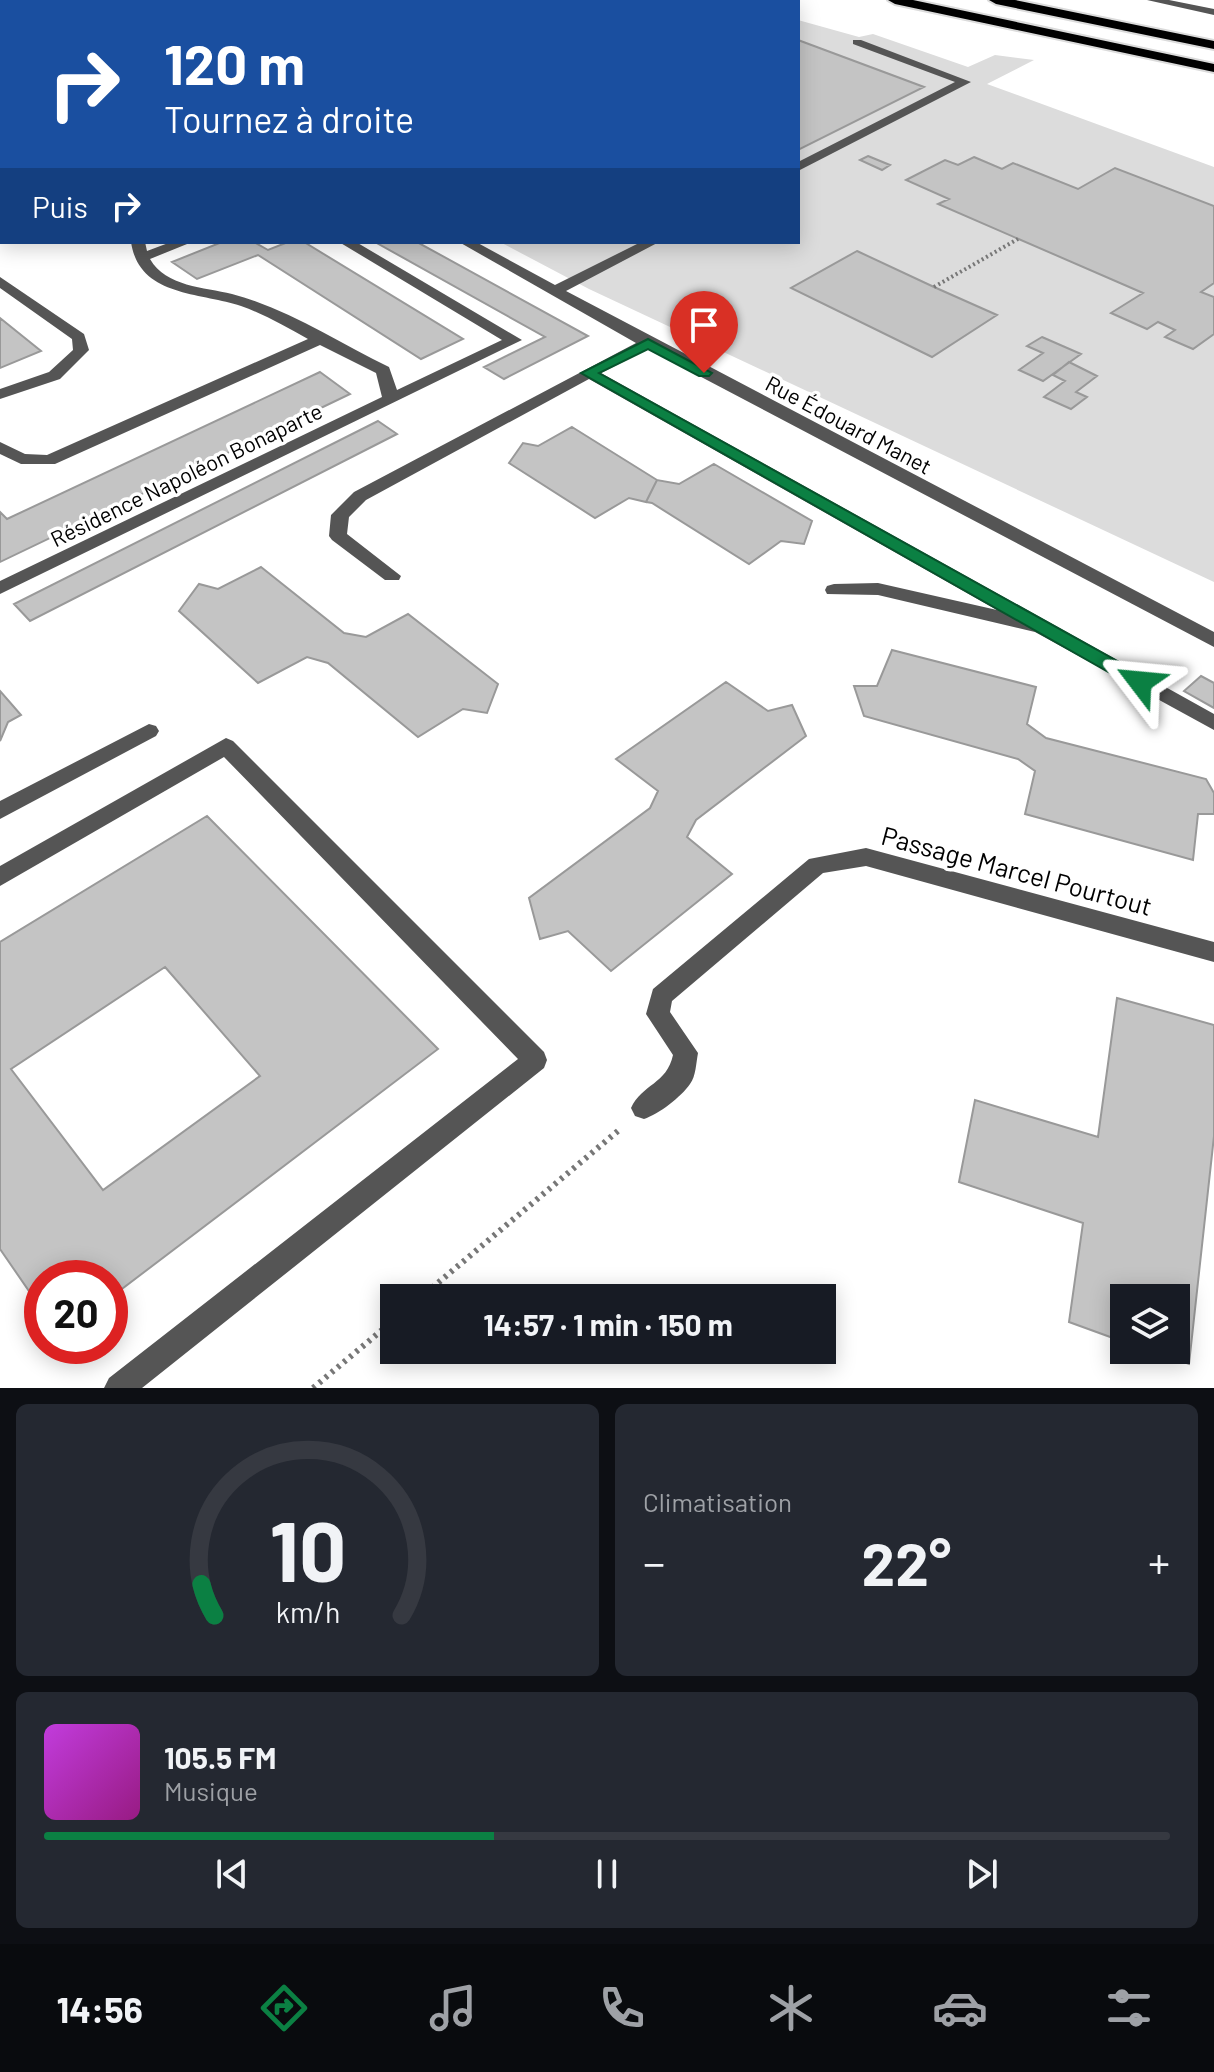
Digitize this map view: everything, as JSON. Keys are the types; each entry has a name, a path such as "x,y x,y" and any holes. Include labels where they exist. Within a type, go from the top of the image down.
{"highway":[{"path":"895,0 1214,68"},
{"path":"996,0 1214,45"}],"street":[{"path":"1152,0 1214,12"},
{"path":"800,166 965,82 857,42"},
{"path":"174,244 140,250 156,276 187,289 245,303 383,370 391,399"},
{"name":"Résidence Napoléon Bonaparte","path":"0,588 514,340 349,244"},
{"name":"Rue Édouard Manet","path":"470,244 648,343 1214,640"},
{"path":"555,291 648,244"},
{"path":"0,281 79,337 81,350 66,371 45,381 0,394"},
{"path":"0,447 21,459 49,460 320,339"},
{"path":"392,576 338,536 340,515 360,496 648,343"},
{"path":"589,373 1214,723"},
{"path":"834,590 878,589 1041,627"},
{"path":"0,811 149,731"},
{"path":"0,877 226,746 535,1060 119,1388"},
{"name":"Passage Marcel Pourtout","path":"644,1108 681,1077 686,1053 658,1014 661,996 817,865 866,857 1214,952"}],"path":[{"path":"934,287 1018,239"},
{"path":"437,1284 644,1108"},
{"path":"313,1388 380,1332"}],"shaded area":[{"path":"800,21 859,37 873,34 968,67 995,55 1034,60 987,84 1214,167 1214,582 589,289 504,244 800,244"}],"building":[{"path":"800,41 924,87 800,149"},
{"path":"868,156 890,165 882,170 860,160"},
{"path":"974,157 1002,169 1013,163 1078,189 1115,168 1214,206 1214,283 1201,292 1214,297 1214,334 1193,349 1165,337 1175,330 1158,322 1147,329 1111,313 1143,293 938,204 949,199 906,180 945,160 958,165"},
{"path":"217,244 258,244 268,250 283,244 307,244 463,339 421,359 258,255 197,279 172,262"},
{"path":"379,244 421,244 588,336 504,379 484,367 545,337"},
{"path":"857,251 997,315 932,357 791,288"},
{"path":"0,318 41,351 0,368"},
{"path":"1042,337 1081,354 1043,381 1019,370 1043,353 1027,346"},
{"path":"1069,362 1097,376 1076,392 1087,397 1071,409 1044,397 1065,381 1053,375"},
{"path":"320,372 350,394 0,562 0,512 7,519"},
{"path":"378,421 397,434 30,621 14,604"},
{"path":"572,427 657,480 646,502 629,498 595,518 509,463 523,443 538,446"},
{"path":"714,464 812,521 804,544 781,541 749,564 646,502 657,480 679,484"},
{"path":"261,567 344,633 366,637 408,614 498,684 487,713 463,709 418,737 328,663 307,657 258,683 179,611 199,584 218,589"},
{"path":"892,650 1036,687 1027,724 1046,738 1206,779 1214,793 1214,814 1198,814 1193,860 1025,814 1035,771 1018,759 864,716 854,686 877,686"},
{"path":"1201,676 1214,683 1214,708 1184,691"},
{"path":"726,682 768,711 792,705 806,736 696,820 687,837 732,874 611,971 568,931 540,939 529,898 650,808 658,791 616,759"},
{"path":"0,691 21,715 8,722 0,741"},
{"path":"207,816 438,1049 128,1284 128,1260 24,1260 24,1284 0,1249 0,942","holes":["165,967 260,1076 103,1190 11,1069"]},
{"path":"1117,998 1214,1025 1214,1136 1190,1355 1190,1284 1110,1284 1110,1337 1069,1322 1083,1223 959,1182 975,1100 1098,1137"}],"route":[{"path":"704,373 648,343 589,373 1140,682"}]}
